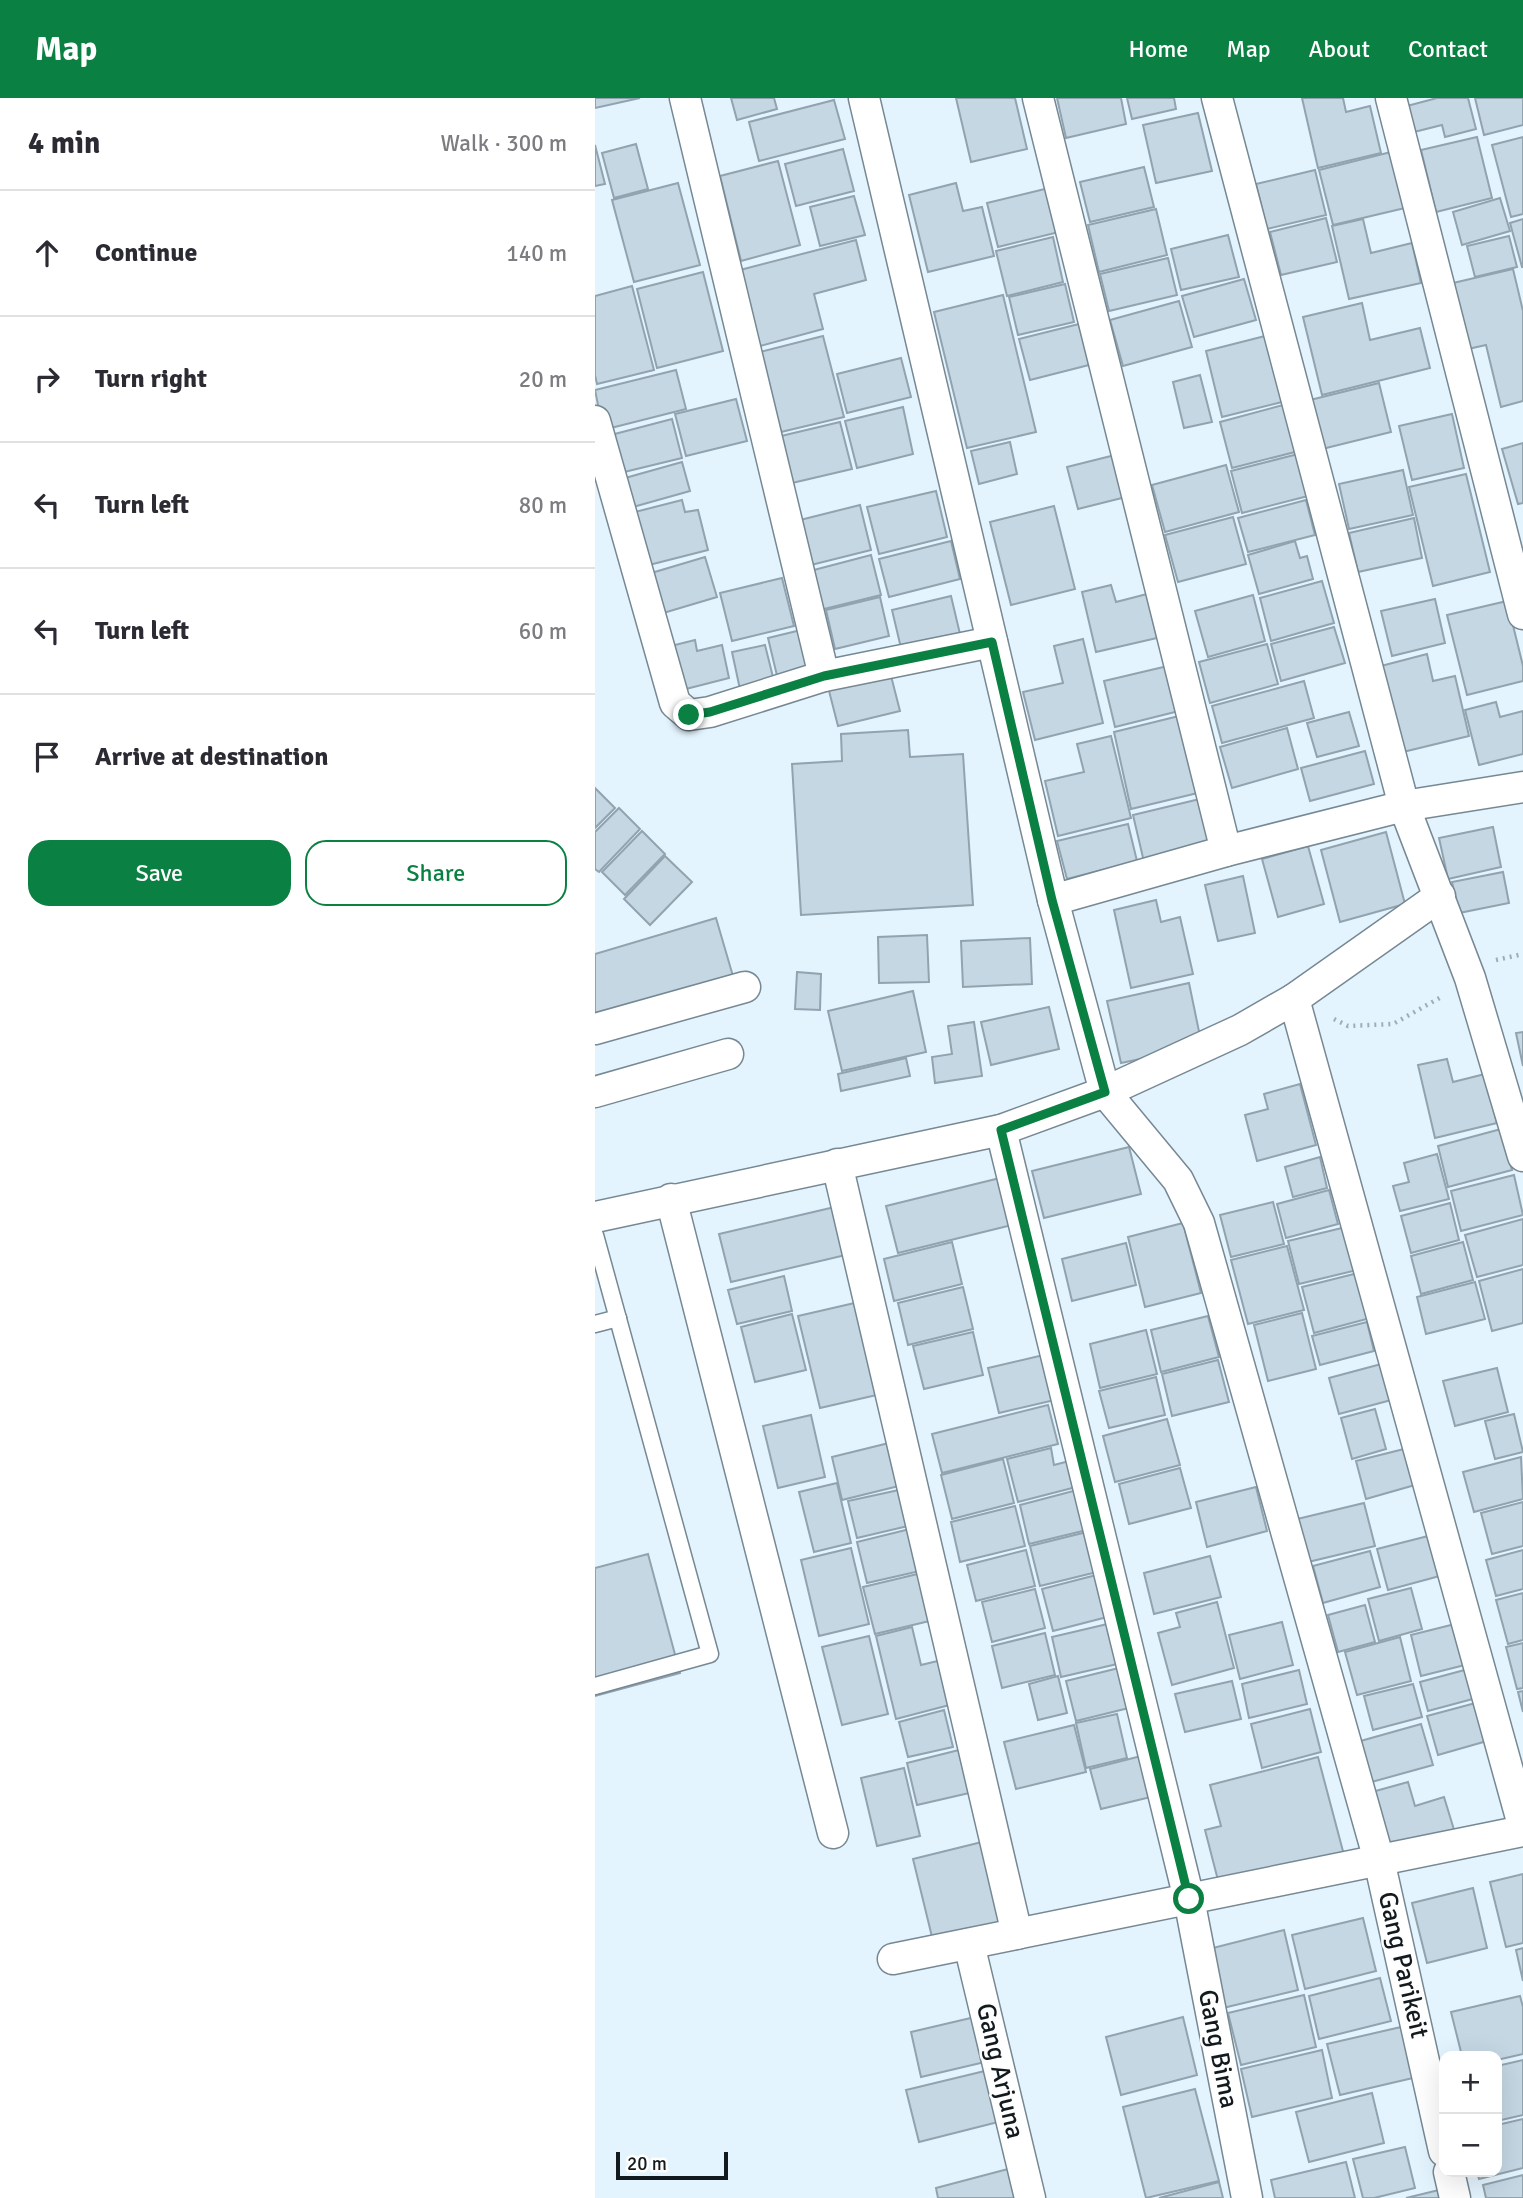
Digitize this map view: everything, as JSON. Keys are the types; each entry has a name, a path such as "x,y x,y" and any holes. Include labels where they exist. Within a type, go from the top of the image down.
{"street":[{"path":"685,98 824,676"},
{"path":"864,98 1052,900 1105,1092"},
{"path":"1038,98 1226,851"},
{"path":"1217,98 1404,806 1470,978 1523,1156"},
{"path":"1391,98 1523,614"},
{"path":"595,421 674,703 689,715 710,712 824,676 992,642"},
{"path":"1052,900 1226,851 1404,806 1523,787"},
{"path":"595,1217 1001,1130 1105,1092 1240,1030 1294,999 1440,896"},
{"path":"595,1030 745,987"},
{"path":"1294,999 1523,1825"},
{"path":"595,1092 728,1054"},
{"name":"Gang Parikeit","path":"1105,1092 1178,1180 1199,1223 1379,1860 1439,2129"},
{"name":"Gang Bima","path":"1001,1130 1189,1899 1247,2198"},
{"path":"837,1164 1017,1934"},
{"path":"671,1199 833,1833"},
{"path":"893,1959 1523,1831"},
{"name":"Gang Arjuna","path":"969,1944 1030,2198"},
{"path":"1450,2177 1455,2198"}],"lane":[{"path":"595,1235 711,1654 595,1686"},
{"path":"595,1324 618,1318"}],"path":[{"path":"1294,999 1347,1026 1393,1024 1470,978"}],"building":[{"path":"595,98 640,98 595,108"},
{"path":"731,98 774,98 777,109 737,120"},
{"path":"956,98 1015,98 1027,149 971,162"},
{"path":"1057,98 1121,98 1126,124 1066,138"},
{"path":"1127,98 1174,98 1176,109 1132,119"},
{"path":"1302,98 1343,98 1346,112 1370,106 1381,153 1318,168"},
{"path":"1437,98 1468,98 1476,129 1445,137 1442,125 1414,132 1407,106"},
{"path":"1475,98 1523,98 1523,125 1484,135"},
{"path":"834,100 845,139 759,161 749,122"},
{"path":"1198,113 1212,171 1156,183 1143,125"},
{"path":"1477,137 1492,198 1436,212 1421,150"},
{"path":"1523,137 1523,214 1511,217 1492,145"},
{"path":"636,144 648,189 614,198 602,153"},
{"path":"595,145 605,184 595,186"},
{"path":"843,149 854,191 796,206 785,164"},
{"path":"1391,152 1405,208 1333,225 1319,170"},
{"path":"778,161 800,245 741,261 720,176"},
{"path":"1144,167 1154,207 1090,222 1080,182"},
{"path":"1315,170 1326,215 1267,229 1256,184"},
{"path":"678,183 700,265 634,282 612,200"},
{"path":"956,183 963,211 982,207 994,256 928,272 909,195"},
{"path":"1049,188 1059,232 998,247 987,203"},
{"path":"854,196 865,235 820,246 810,207"},
{"path":"1500,198 1510,231 1462,245 1453,212"},
{"path":"1156,209 1167,255 1099,272 1088,225"},
{"path":"1326,218 1337,262 1281,275 1270,232"},
{"path":"1363,219 1371,253 1412,243 1421,283 1349,299 1332,226"},
{"path":"1523,219 1523,267 1522,267 1510,223"},
{"path":"1228,235 1239,277 1181,290 1171,249"},
{"path":"1509,236 1517,267 1475,277 1467,246"},
{"path":"1053,237 1063,282 1007,296 996,251"},
{"path":"856,240 866,280 814,294 823,329 760,346 740,270"},
{"path":"1168,258 1177,295 1109,311 1100,274"},
{"path":"1513,269 1523,311 1523,401 1501,407 1486,345 1468,349 1453,283"},
{"path":"703,272 723,351 657,368 637,289"},
{"path":"1244,279 1256,320 1194,337 1182,296"},
{"path":"1065,284 1074,322 1018,335 1009,297"},
{"path":"632,286 654,370 597,384 595,296"},
{"path":"1003,295 1036,432 967,448 934,312"},
{"path":"1179,301 1192,347 1123,366 1110,320"},
{"path":"1362,303 1370,340 1420,328 1430,368 1322,395 1303,317"},
{"path":"1079,324 1089,365 1030,380 1019,339"},
{"path":"823,336 844,417 781,432 760,352"},
{"path":"1265,336 1282,402 1222,417 1206,351"},
{"path":"901,358 911,397 847,413 837,374"},
{"path":"676,370 686,409 603,430 595,390"},
{"path":"1200,375 1212,422 1184,428 1173,382"},
{"path":"1379,383 1391,432 1322,449 1310,400"},
{"path":"736,399 747,441 686,456 675,414"},
{"path":"1283,405 1295,452 1232,468 1220,422"},
{"path":"903,407 913,454 857,468 845,421"},
{"path":"1452,414 1464,468 1412,480 1399,426"},
{"path":"672,419 682,458 616,474 607,436"},
{"path":"840,422 852,469 792,483 781,436"},
{"path":"1010,442 1017,474 979,484 971,451"},
{"path":"1523,443 1523,503 1518,504 1502,449"},
{"path":"1119,454 1130,496 1078,509 1067,467"},
{"path":"1298,454 1308,496 1242,513 1231,471"},
{"path":"682,462 690,491 626,509 618,480"},
{"path":"1226,465 1239,512 1165,532 1152,485"},
{"path":"1403,470 1413,515 1349,529 1339,484"},
{"path":"1466,474 1490,572 1433,586 1409,487"},
{"path":"936,491 947,537 879,554 867,507"},
{"path":"682,500 685,512 698,510 708,550 649,565 635,512"},
{"path":"1306,500 1315,535 1248,552 1238,518"},
{"path":"860,505 871,550 807,566 796,521"},
{"path":"1054,506 1075,589 1011,605 990,522"},
{"path":"1233,517 1246,564 1178,582 1165,535"},
{"path":"1414,518 1422,558 1358,572 1349,533"},
{"path":"951,541 960,579 889,597 879,559"},
{"path":"1295,541 1300,558 1307,556 1313,579 1259,594 1248,555"},
{"path":"871,555 881,595 820,610 810,571"},
{"path":"705,557 717,597 660,614 648,574"},
{"path":"782,578 794,626 732,641 720,593"},
{"path":"1322,581 1334,623 1271,641 1260,598"},
{"path":"1111,585 1116,602 1147,594 1157,638 1096,652 1082,592"},
{"path":"1253,595 1265,641 1208,657 1195,611"},
{"path":"951,596 960,634 901,648 892,610"},
{"path":"880,597 889,636 835,649 826,610"},
{"path":"1435,599 1445,643 1392,656 1381,611"},
{"path":"1507,601 1523,666 1523,681 1467,695 1447,615"},
{"path":"1334,627 1345,663 1281,681 1271,644"},
{"path":"805,629 816,676 779,684 768,638"},
{"path":"1083,639 1103,723 1035,740 1023,692 1063,683 1054,646"},
{"path":"695,640 697,651 722,645 729,678 678,691 667,647"},
{"path":"1267,644 1278,684 1210,703 1199,662"},
{"path":"765,645 775,685 741,694 732,652"},
{"path":"1427,654 1433,681 1455,676 1469,736 1403,752 1381,666"},
{"path":"1172,665 1183,710 1115,727 1104,681"},
{"path":"890,672 900,711 838,726 828,687"},
{"path":"1304,681 1314,718 1222,743 1212,706"},
{"path":"1496,702 1500,717 1523,711 1523,754 1479,765 1465,710"},
{"path":"1349,712 1359,746 1317,757 1307,723"},
{"path":"1183,715 1202,792 1131,809 1114,732"},
{"path":"1287,728 1298,769 1232,788 1220,747"},
{"path":"908,730 910,757 963,754 973,905 801,915 792,764 842,761 841,734"},
{"path":"1111,736 1131,818 1058,836 1045,781 1084,772 1077,744"},
{"path":"1365,751 1374,784 1310,801 1301,768"},
{"path":"595,788 615,808 595,828"},
{"path":"1204,798 1216,845 1144,862 1133,815"},
{"path":"619,808 640,829 599,872 595,869 595,832"},
{"path":"1128,824 1137,861 1067,879 1057,841"},
{"path":"1493,827 1501,867 1448,879 1439,838"},
{"path":"642,831 665,854 625,895 602,872"},
{"path":"1386,832 1405,904 1340,922 1321,850"},
{"path":"1308,846 1324,904 1278,917 1262,859"},
{"path":"665,856 692,882 650,925 624,899"},
{"path":"1503,872 1509,903 1459,913 1452,882"},
{"path":"1243,876 1255,933 1218,941 1205,885"},
{"path":"1156,900 1161,922 1180,917 1193,974 1131,988 1114,910"},
{"path":"716,918 735,983 595,1024 595,954"},
{"path":"927,935 929,982 879,983 878,937"},
{"path":"1030,938 1032,984 963,987 961,941"},
{"path":"797,972 821,974 820,1010 795,1009"},
{"path":"1189,983 1202,1046 1121,1063 1107,1001"},
{"path":"913,991 926,1052 842,1071 828,1011"},
{"path":"1049,1007 1059,1049 991,1065 981,1022"},
{"path":"974,1022 982,1076 935,1083 932,1057 952,1054 948,1026"},
{"path":"1523,1032 1523,1066 1516,1033"},
{"path":"906,1058 910,1076 841,1091 838,1074"},
{"path":"1447,1059 1453,1082 1485,1074 1497,1123 1435,1138 1418,1065"},
{"path":"1300,1084 1316,1145 1257,1161 1245,1115 1268,1109 1264,1094"},
{"path":"1501,1129 1512,1170 1448,1187 1438,1146"},
{"path":"1129,1147 1141,1194 1044,1218 1032,1171"},
{"path":"1437,1154 1449,1199 1400,1211 1393,1186 1409,1182 1404,1163"},
{"path":"1320,1157 1327,1188 1293,1197 1285,1167"},
{"path":"1514,1175 1523,1215 1461,1231 1451,1191"},
{"path":"1004,1177 1016,1224 898,1253 886,1206"},
{"path":"1329,1190 1338,1224 1286,1238 1277,1204"},
{"path":"1273,1202 1284,1244 1231,1257 1220,1215"},
{"path":"1450,1203 1459,1240 1411,1253 1401,1216"},
{"path":"839,1206 850,1254 731,1282 719,1234"},
{"path":"1523,1219 1523,1265 1477,1277 1465,1235"},
{"path":"1183,1223 1201,1293 1145,1307 1128,1237"},
{"path":"1346,1227 1357,1270 1299,1284 1288,1241"},
{"path":"952,1242 962,1284 894,1301 884,1259"},
{"path":"1463,1242 1473,1280 1421,1294 1411,1256"},
{"path":"1126,1243 1136,1285 1072,1301 1062,1259"},
{"path":"1287,1246 1304,1310 1248,1324 1231,1260"},
{"path":"1523,1269 1523,1323 1492,1331 1479,1281"},
{"path":"1362,1272 1374,1317 1314,1333 1302,1287"},
{"path":"784,1276 792,1311 737,1324 728,1290"},
{"path":"1475,1282 1485,1319 1426,1334 1417,1297"},
{"path":"963,1287 973,1329 908,1345 898,1303"},
{"path":"859,1302 881,1394 820,1408 798,1316"},
{"path":"1302,1313 1316,1369 1268,1381 1254,1325"},
{"path":"792,1314 806,1370 755,1382 741,1327"},
{"path":"1208,1316 1219,1357 1161,1372 1151,1330"},
{"path":"1367,1322 1374,1351 1320,1365 1312,1336"},
{"path":"1146,1330 1157,1374 1100,1388 1090,1344"},
{"path":"973,1332 983,1375 924,1389 913,1346"},
{"path":"1048,1354 1059,1399 999,1413 988,1368"},
{"path":"1218,1360 1229,1402 1172,1416 1162,1374"},
{"path":"1385,1363 1395,1399 1339,1414 1329,1378"},
{"path":"1497,1368 1508,1412 1455,1426 1443,1381"},
{"path":"1156,1377 1165,1415 1109,1428 1099,1391"},
{"path":"1048,1405 1058,1444 942,1473 932,1434"},
{"path":"1375,1409 1386,1449 1352,1459 1341,1418"},
{"path":"1514,1414 1523,1452 1495,1459 1485,1421"},
{"path":"811,1415 825,1477 778,1488 763,1426"},
{"path":"1167,1419 1180,1465 1115,1482 1103,1436"},
{"path":"897,1441 907,1484 842,1500 832,1457"},
{"path":"1412,1447 1422,1483 1366,1499 1356,1461"},
{"path":"1051,1448 1054,1465 1073,1460 1080,1486 1018,1502 1007,1459"},
{"path":"1521,1457 1523,1499 1474,1512 1463,1472"},
{"path":"1003,1459 1014,1503 952,1519 941,1475"},
{"path":"1180,1468 1191,1508 1129,1524 1119,1484"},
{"path":"837,1483 851,1543 814,1552 799,1492"},
{"path":"1256,1487 1267,1531 1207,1547 1196,1502"},
{"path":"1081,1489 1091,1529 1029,1544 1020,1505"},
{"path":"899,1490 908,1526 857,1538 848,1501"},
{"path":"1523,1502 1523,1546 1492,1554 1481,1513"},
{"path":"1364,1503 1375,1546 1304,1563 1293,1520"},
{"path":"1015,1506 1025,1546 960,1562 951,1522"},
{"path":"910,1529 920,1571 867,1583 857,1542"},
{"path":"1095,1530 1105,1570 1040,1586 1030,1546"},
{"path":"1436,1534 1447,1574 1388,1590 1377,1549"},
{"path":"851,1548 869,1624 819,1636 801,1560"},
{"path":"1026,1550 1035,1586 976,1601 967,1565"},
{"path":"1523,1550 1523,1589 1496,1596 1486,1560"},
{"path":"1370,1551 1380,1587 1323,1603 1313,1566"},
{"path":"648,1554 680,1673 595,1696 595,1568"},
{"path":"1210,1556 1221,1597 1154,1614 1144,1573"},
{"path":"926,1572 938,1619 875,1634 863,1587"},
{"path":"1104,1573 1115,1615 1053,1631 1042,1589"},
{"path":"1411,1588 1422,1629 1379,1641 1368,1599"},
{"path":"1035,1589 1045,1628 992,1642 982,1602"},
{"path":"1523,1593 1523,1640 1508,1644 1496,1600"},
{"path":"1217,1602 1234,1668 1172,1685 1158,1633 1180,1627 1176,1613"},
{"path":"1365,1605 1375,1642 1338,1652 1328,1615"},
{"path":"1116,1622 1126,1662 1061,1677 1052,1637"},
{"path":"1282,1622 1293,1665 1240,1679 1229,1635"},
{"path":"1455,1624 1465,1665 1421,1676 1411,1635"},
{"path":"912,1627 921,1665 950,1658 961,1702 896,1719 876,1636"},
{"path":"1045,1633 1055,1675 1002,1688 992,1646"},
{"path":"869,1636 888,1714 842,1725 822,1647"},
{"path":"1400,1637 1411,1681 1357,1695 1345,1652"},
{"path":"1523,1643 1523,1688 1517,1689 1506,1647"},
{"path":"1127,1666 1137,1706 1076,1721 1066,1681"},
{"path":"1472,1668 1480,1697 1428,1711 1420,1682"},
{"path":"1299,1670 1307,1704 1249,1718 1242,1684"},
{"path":"1058,1676 1067,1713 1038,1720 1029,1684"},
{"path":"1232,1681 1241,1719 1185,1732 1175,1694"},
{"path":"1413,1684 1422,1717 1373,1730 1364,1696"},
{"path":"1523,1691 1523,1712 1518,1692"},
{"path":"1483,1701 1494,1739 1438,1755 1427,1716"},
{"path":"1310,1709 1321,1752 1262,1768 1251,1724"},
{"path":"944,1710 953,1747 908,1757 899,1722"},
{"path":"1117,1714 1127,1758 1086,1768 1076,1723"},
{"path":"1421,1724 1433,1765 1368,1783 1357,1742"},
{"path":"1074,1725 1086,1772 1016,1789 1004,1742"},
{"path":"967,1748 978,1791 917,1805 907,1763"},
{"path":"1149,1754 1159,1795 1101,1809 1090,1769"},
{"path":"1318,1757 1344,1855 1220,1888 1205,1830 1221,1826 1210,1785"},
{"path":"904,1768 920,1836 877,1846 861,1778"},
{"path":"1408,1782 1415,1806 1444,1797 1455,1833 1388,1851 1372,1792"},
{"path":"986,1841 1008,1928 934,1945 913,1859"},
{"path":"1523,1874 1523,1943 1506,1947 1490,1882"},
{"path":"1473,1888 1487,1948 1427,1963 1412,1903"},
{"path":"1363,1918 1376,1971 1305,1989 1292,1935"},
{"path":"1284,1930 1298,1990 1223,2008 1209,1949"},
{"path":"1523,1948 1523,1981 1516,1950"},
{"path":"1380,1978 1391,2021 1319,2039 1309,1996"},
{"path":"1304,1995 1316,2047 1241,2065 1228,2013"},
{"path":"1520,1996 1523,2007 1523,2054 1502,2059 1502,2051 1461,2051 1451,2012"},
{"path":"975,2017 985,2062 921,2077 911,2032"},
{"path":"1183,2017 1197,2075 1121,2095 1106,2037"},
{"path":"1401,2027 1413,2078 1340,2095 1327,2044"},
{"path":"1322,2050 1332,2098 1252,2117 1241,2069"},
{"path":"1523,2060 1523,2115 1502,2120 1502,2114 1502,2065"},
{"path":"993,2069 1006,2120 919,2142 906,2090"},
{"path":"1195,2089 1219,2181 1146,2198 1123,2107"},
{"path":"1372,2093 1384,2143 1309,2162 1296,2112"},
{"path":"1523,2119 1523,2168 1502,2173 1502,2124"},
{"path":"1405,2147 1415,2188 1363,2198 1353,2159"},
{"path":"1346,2162 1355,2198 1275,2198 1271,2180"},
{"path":"1008,2169 1016,2198 938,2198 936,2188"},
{"path":"1523,2175 1523,2198 1486,2198 1483,2185"},
{"path":"1219,2182 1223,2198 1159,2198"},
{"path":"1443,2189 1445,2198 1406,2198"}],"route":[{"path":"689,715 710,712 824,676 992,642 1052,900 1105,1092 1001,1130 1189,1899"}]}
